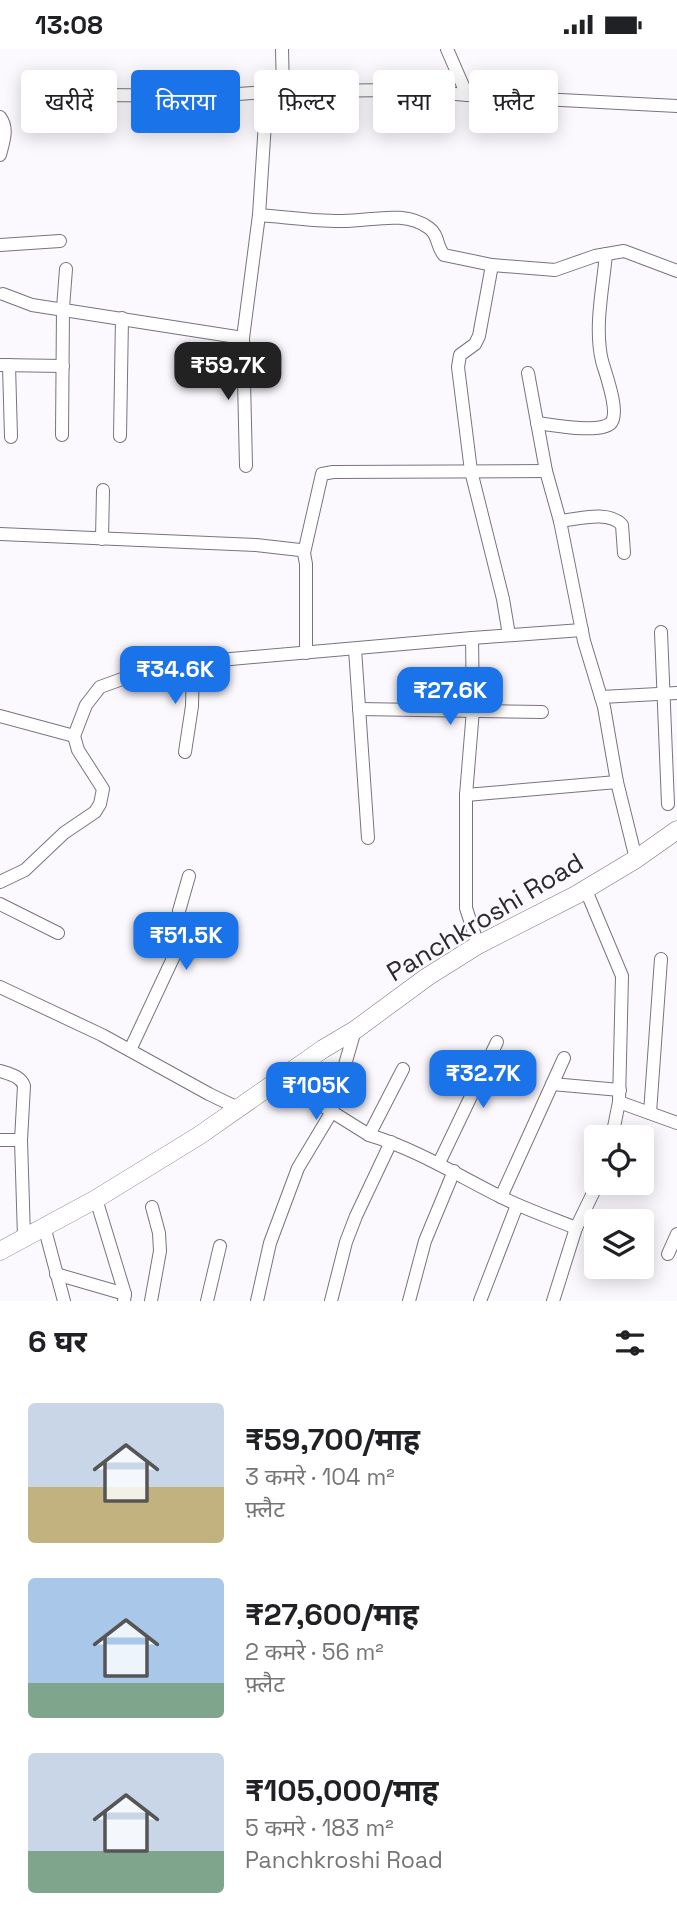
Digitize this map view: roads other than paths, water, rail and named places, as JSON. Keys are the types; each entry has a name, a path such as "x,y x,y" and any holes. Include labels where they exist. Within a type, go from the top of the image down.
{"street":[{"path":"282,49 282,70"},
{"path":"447,49 467,95"},
{"path":"359,90 410,90 677,106"},
{"path":"117,95 210,96 254,93"},
{"path":"0,117 6,131 0,155"},
{"path":"246,466 243,338 260,215 265,133"},
{"path":"260,215 342,221 408,217 432,229 444,255 492,265 555,270 624,251 677,271"},
{"path":"0,245 60,241"},
{"path":"537,423 594,429 613,421 615,411 599,337 606,254"},
{"path":"492,265 479,336 475,344 460,355 458,361 471,471 503,599 509,635"},
{"path":"62,435 66,269"},
{"path":"3,294 32,305 243,338"},
{"path":"120,436 122,318"},
{"path":"10,437 4,365 63,366"},
{"path":"528,373 546,471 560,521 582,630 601,697 617,782 636,859"},
{"path":"306,653 304,554 322,474 546,471"},
{"path":"102,539 103,490"},
{"path":"560,521 605,517 620,521 624,553"},
{"path":"0,534 294,548 304,554"},
{"path":"0,882 25,870 64,833 95,812 100,804 103,789 78,750 74,736 86,705 100,687 147,670 193,664 582,630"},
{"path":"662,632 671,693 668,804"},
{"path":"472,638 473,711 466,795 466,908 478,945"},
{"path":"355,649 368,838"},
{"path":"185,752 193,664"},
{"path":"601,697 671,693"},
{"path":"359,709 542,712"},
{"path":"0,716 74,736"},
{"path":"466,795 617,782"},
{"name":"Panchkroshi Road","path":"0,1251 96,1199 240,1109 427,977 478,945 586,888 636,859 677,830"},
{"path":"130,1050 181,941 179,911 189,876"},
{"path":"586,888 622,976 619,1096 614,1125"},
{"path":"0,904 58,933"},
{"path":"650,1113 661,959"},
{"path":"0,987 102,1035 240,1109"},
{"path":"257,1301 270,1243 298,1168 331,1113 355,1030"},
{"path":"439,1163 497,1042"},
{"path":"500,1197 564,1058"},
{"path":"369,1135 403,1069"},
{"path":"0,1071 17,1077 23,1081 24,1086 21,1140 24,1237"},
{"path":"281,1080 369,1135 439,1163 517,1205 576,1228"},
{"path":"552,1084 619,1096 650,1113 677,1123"},
{"path":"0,1140 21,1140"},
{"path":"331,1301 346,1242 391,1142"},
{"path":"410,1301 425,1241 454,1171"},
{"path":"553,1301 576,1228 592,1195"},
{"path":"96,1199 125,1298"},
{"path":"480,1301 517,1205"},
{"path":"151,1301 160,1251 159,1233 152,1207"},
{"path":"44,1226 64,1301"},
{"path":"668,1254 677,1234"},
{"path":"207,1301 220,1246"},
{"path":"57,1274 125,1298"}]}
